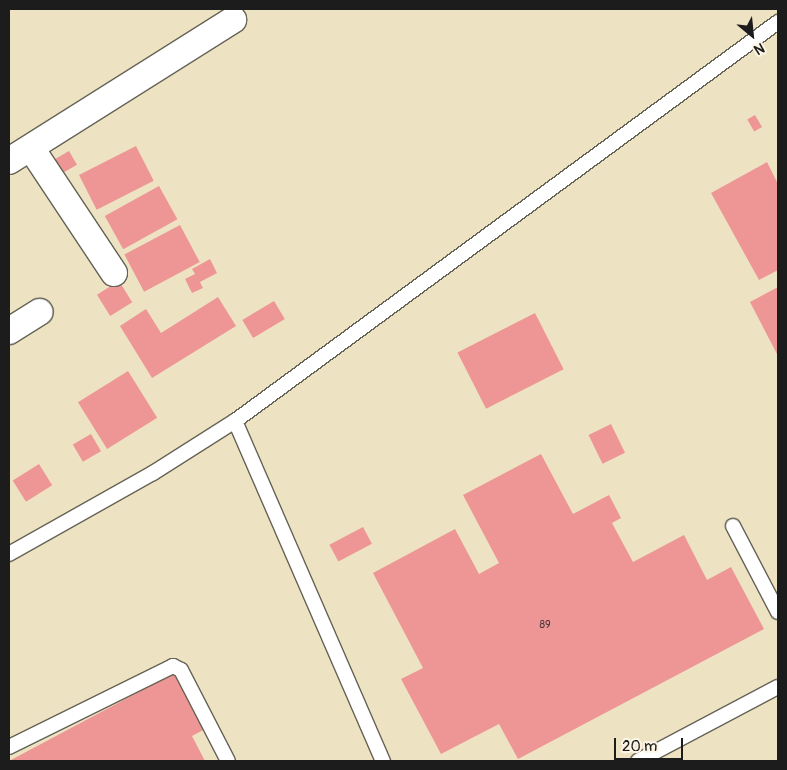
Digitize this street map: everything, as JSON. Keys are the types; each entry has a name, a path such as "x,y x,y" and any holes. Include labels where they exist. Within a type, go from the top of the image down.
{"street":[{"path":"114,273 20,154 233,20"},
{"path":"9,331 39,312"}],"lane":[{"path":"9,554 154,473 235,421 778,22"},
{"path":"235,421 383,761"},
{"path":"733,526 778,612"},
{"path":"9,747 169,666 180,670 228,761"},
{"path":"638,761 665,755 778,687"}],"building":[{"path":"755,115 762,127 754,132 747,120"},
{"path":"136,146 154,181 97,210 79,175"},
{"path":"69,151 77,165 59,175 51,162"},
{"path":"767,162 778,184 778,270 759,280 711,193"},
{"path":"159,186 177,219 123,249 105,216"},
{"path":"180,225 200,262 144,292 124,255"},
{"path":"210,259 217,273 200,282 203,288 192,293 185,279 195,274 192,269"},
{"path":"119,281 132,302 110,316 97,295"},
{"path":"778,287 778,356 750,302"},
{"path":"218,297 236,326 152,378 120,326 146,309 161,333"},
{"path":"274,301 285,319 253,338 242,320"},
{"path":"535,313 564,369 486,409 457,352"},
{"path":"128,371 157,418 107,449 78,402"},
{"path":"611,424 625,453 603,464 589,435"},
{"path":"91,434 101,451 83,462 73,444"},
{"path":"541,454 573,514 609,495 621,518 612,523 633,562 684,535 707,580 731,567 764,629 518,759 499,724 441,754 401,679 423,668 373,573 455,529 479,574 499,563 463,495"},
{"path":"39,464 52,485 26,502 13,480"},
{"path":"363,527 372,544 338,562 329,545"},
{"path":"180,670 209,727 192,736 205,761 9,761"}]}
